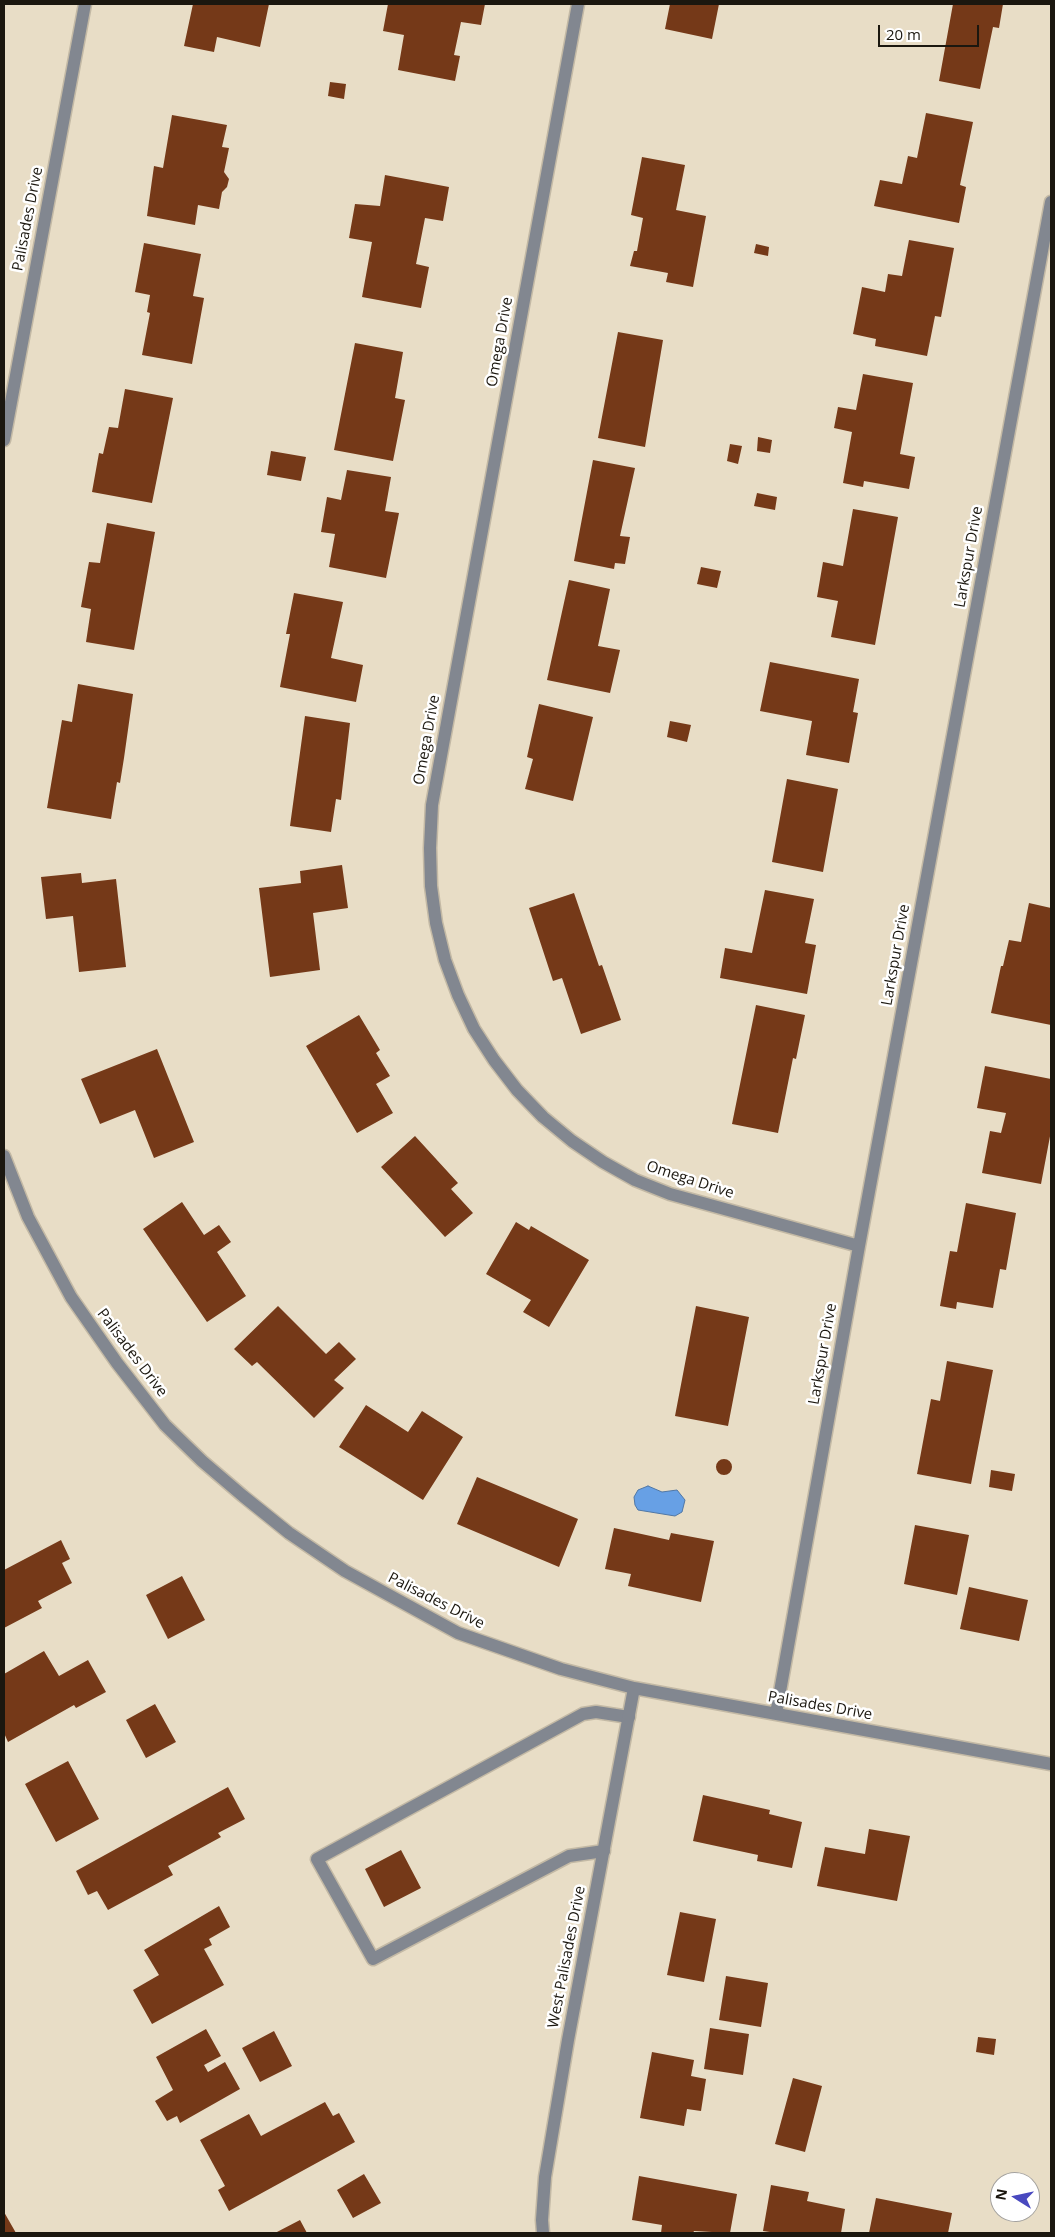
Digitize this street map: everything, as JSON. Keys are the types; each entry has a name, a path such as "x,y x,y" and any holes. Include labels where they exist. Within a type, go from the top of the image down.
{"street":[{"name":"Palisades Drive","path":"4,440 85,4"},
{"name":"Omega Drive","path":"578,4 432,805 431,886 436,923 445,960 458,995 474,1029 494,1060 536,1110 572,1141 627,1176 670,1194 859,1246"},
{"name":"Larkspur Drive","path":"776,1714 859,1246 1051,202"},
{"name":"Palisades Drive","path":"4,1156 28,1217 71,1297 117,1363 165,1424 202,1461 242,1496 289,1533 346,1571 458,1633 561,1669 634,1688 1051,1764"},
{"name":"West Palisades Drive","path":"543,2233 545,2177 568,2040 634,1688"},
{"path":"604,1851 569,1856 373,1959 317,1859 583,1714 596,1712 629,1717"}],"water":[{"path":"648,1486 662,1492 677,1490 685,1500 682,1512 675,1516 638,1510 634,1497 638,1490"}],"pier":[{"path":"4,2179 14,2197 9,2203 25,2233 16,2233 4,2212 4,2204 8,2201 4,2190"}],"building":[{"path":"193,4 269,4 260,47 217,37 214,52 184,46"},
{"path":"388,4 485,4 481,25 461,22 454,55 460,56 455,81 398,70 404,35 383,31"},
{"path":"670,4 719,4 712,39 665,29"},
{"path":"953,4 1003,4 999,28 993,27 980,89 939,81"},
{"path":"330,82 346,84 344,99 328,96"},
{"path":"926,113 973,122 960,185 966,187 959,223 874,206 880,180 902,184 908,156 917,158"},
{"path":"172,115 227,125 222,147 229,148 224,172 229,179 227,187 222,192 219,209 198,205 195,225 147,216 154,166 163,168"},
{"path":"642,157 685,165 676,210 706,216 693,287 666,282 668,273 630,266 634,251 637,251 643,218 631,215"},
{"path":"385,175 449,187 443,221 425,218 416,264 429,267 421,308 362,297 372,242 349,238 355,204 380,206"},
{"path":"909,240 954,248 941,317 935,316 927,356 875,346 876,339 853,334 862,287 885,292 888,274 902,276"},
{"path":"144,243 201,254 193,296 204,298 192,364 142,355 150,313 147,312 150,295 135,292"},
{"path":"756,244 769,247 768,256 754,253"},
{"path":"618,332 663,340 645,447 598,438"},
{"path":"355,343 403,352 395,398 405,400 393,461 334,450"},
{"path":"863,374 913,383 900,454 915,457 909,489 864,481 863,487 843,483 852,432 834,428 838,407 856,410"},
{"path":"125,389 173,398 152,503 92,492 99,453 103,454 109,427 118,428"},
{"path":"758,437 772,440 770,453 757,451"},
{"path":"730,444 742,446 738,464 727,461"},
{"path":"271,451 306,457 301,481 267,475"},
{"path":"593,460 635,468 620,536 630,537 625,564 615,563 614,569 574,561"},
{"path":"347,470 391,477 385,511 399,513 386,578 329,567 335,534 321,532 327,497 341,500"},
{"path":"757,493 777,497 775,510 754,506"},
{"path":"853,509 898,517 875,645 831,637 838,601 817,597 823,562 843,566"},
{"path":"107,523 155,532 134,650 86,642 91,609 81,607 89,562 100,563"},
{"path":"701,567 721,571 717,588 697,584"},
{"path":"569,580 610,589 598,646 620,650 610,693 547,680"},
{"path":"294,593 343,602 331,658 363,665 356,702 280,687 290,634 286,634"},
{"path":"770,662 859,679 853,712 858,713 849,763 806,755 812,721 760,711"},
{"path":"78,684 133,694 120,783 117,782 111,819 47,808 62,720 72,722"},
{"path":"539,704 593,717 573,801 525,789 533,759 527,757"},
{"path":"305,716 350,723 341,800 336,799 331,832 290,826"},
{"path":"670,721 691,725 687,742 667,737"},
{"path":"787,779 838,789 823,872 772,862"},
{"path":"342,865 348,908 313,913 320,970 270,977 259,888 301,883 300,871"},
{"path":"81,873 82,883 116,879 126,967 79,972 73,916 46,919 41,877"},
{"path":"765,890 814,899 805,943 816,945 807,994 720,978 725,948 752,953"},
{"path":"574,893 599,966 602,965 621,1020 581,1034 562,978 553,981 529,908"},
{"path":"1029,903 1051,908 1051,1025 991,1013 1001,966 1003,966 1009,940 1021,942"},
{"path":"756,1005 805,1015 796,1059 793,1058 778,1133 732,1124"},
{"path":"359,1015 380,1050 376,1053 390,1076 376,1084 393,1113 357,1133 306,1046"},
{"path":"157,1049 194,1142 154,1158 135,1110 100,1124 81,1079"},
{"path":"985,1066 1051,1079 1051,1131 1041,1184 982,1173 990,1131 1001,1133 1006,1113 977,1108"},
{"path":"415,1136 458,1183 451,1189 473,1213 445,1237 381,1167"},
{"path":"182,1202 204,1235 219,1225 231,1242 217,1252 246,1296 207,1322 143,1229"},
{"path":"966,1203 1016,1213 1006,1270 1000,1269 993,1308 957,1302 956,1309 940,1306 950,1251 957,1252"},
{"path":"516,1222 529,1230 531,1226 589,1260 549,1327 523,1312 531,1300 486,1274"},
{"path":"278,1306 326,1354 339,1342 356,1359 334,1380 344,1388 314,1418 257,1362 252,1366 234,1349"},
{"path":"696,1306 749,1317 728,1426 675,1416"},
{"path":"947,1361 993,1370 971,1484 917,1474 931,1399 940,1401"},
{"path":"366,1405 408,1432 422,1411 463,1437 423,1500 339,1447"},
{"path":"724,1459 730,1461 732,1467 730,1473 724,1475 718,1473 716,1467 718,1461"},
{"path":"991,1470 1015,1474 1012,1491 989,1487"},
{"path":"477,1477 578,1519 559,1567 457,1524"},
{"path":"915,1525 969,1535 957,1595 904,1584"},
{"path":"614,1528 669,1540 671,1533 714,1541 701,1602 628,1586 631,1574 605,1569"},
{"path":"61,1540 70,1559 62,1563 72,1583 38,1601 42,1608 4,1628 4,1570"},
{"path":"182,1576 205,1620 168,1639 146,1595"},
{"path":"969,1587 1028,1600 1019,1641 960,1629"},
{"path":"44,1651 59,1676 88,1660 106,1692 76,1708 74,1705 8,1742 4,1733 4,1674"},
{"path":"155,1704 176,1742 146,1758 126,1720"},
{"path":"68,1761 99,1819 56,1842 25,1784"},
{"path":"228,1787 245,1819 218,1833 221,1837 168,1866 173,1875 108,1910 97,1891 88,1895 76,1871"},
{"path":"703,1795 770,1810 769,1814 802,1822 792,1868 757,1861 758,1855 693,1841"},
{"path":"869,1829 910,1836 897,1901 817,1886 825,1847 865,1854"},
{"path":"401,1850 421,1888 384,1907 365,1869"},
{"path":"219,1906 230,1927 209,1939 212,1945 204,1949 224,1985 152,2024 133,1990 159,1975 144,1950"},
{"path":"680,1912 716,1919 704,1982 667,1975"},
{"path":"726,1976 768,1983 761,2027 719,2020"},
{"path":"710,2028 749,2034 743,2075 704,2069"},
{"path":"206,2029 221,2056 204,2065 208,2072 225,2062 240,2089 180,2123 177,2116 167,2121 155,2101 173,2090 156,2057"},
{"path":"274,2031 292,2066 260,2082 242,2048"},
{"path":"978,2037 996,2039 994,2055 976,2052"},
{"path":"652,2052 694,2060 691,2076 706,2079 701,2111 687,2109 684,2126 640,2118"},
{"path":"793,2078 822,2086 805,2152 775,2144"},
{"path":"325,2102 333,2116 339,2113 355,2142 229,2211 218,2190 225,2186 200,2140 249,2114 261,2136"},
{"path":"364,2174 381,2203 353,2218 337,2190"},
{"path":"639,2176 737,2194 730,2233 694,2231 693,2233 661,2233 662,2225 632,2220"},
{"path":"771,2185 809,2192 807,2201 845,2209 841,2233 777,2233 763,2231"},
{"path":"876,2198 952,2213 948,2233 869,2233"},
{"path":"4,2212 16,2233 4,2233"},
{"path":"300,2220 307,2233 275,2233"}]}
